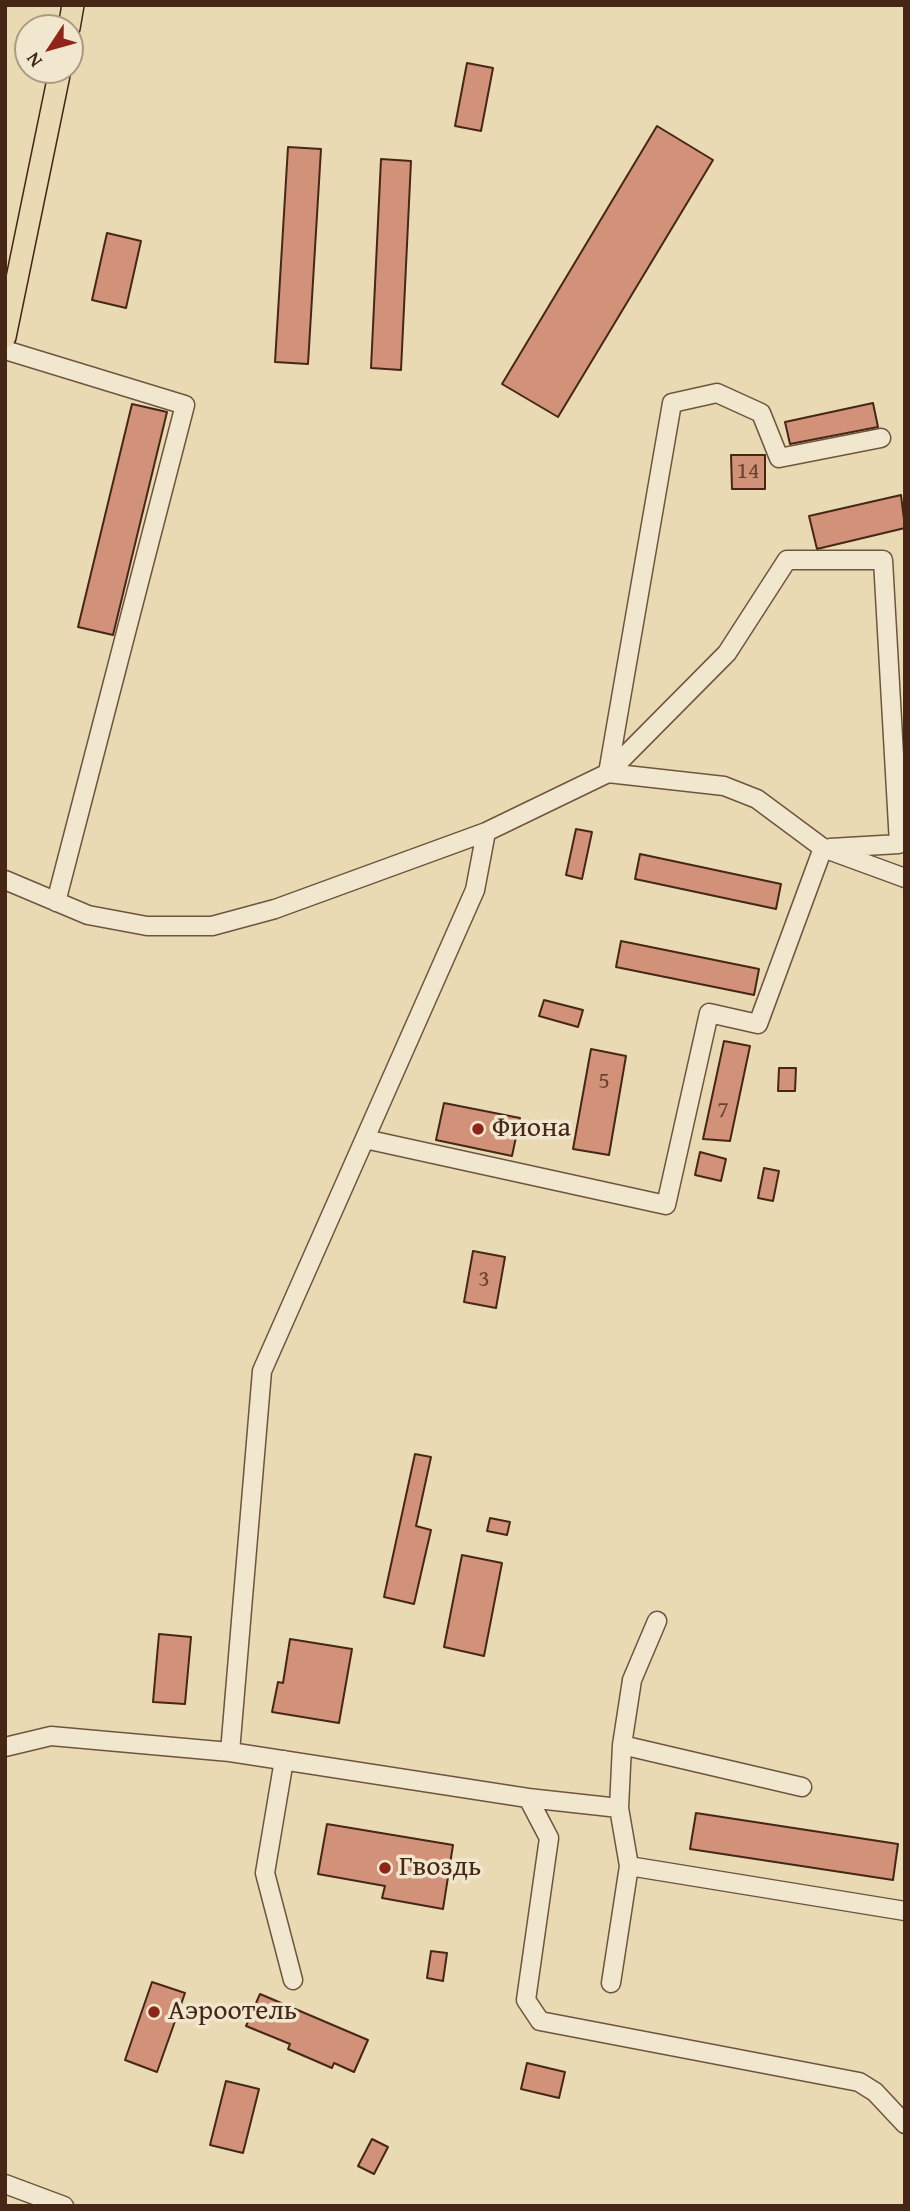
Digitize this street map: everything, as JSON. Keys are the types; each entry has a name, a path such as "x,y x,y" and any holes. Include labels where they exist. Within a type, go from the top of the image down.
{"main road":[{"path":"5,337 57,84"}],"street":[{"path":"5,350 185,405 56,902"},
{"path":"608,772 672,403 717,393 761,413 779,458 881,438"},
{"path":"5,880 88,915 146,926 212,926 275,909 486,831 608,772 727,653 787,560 883,560 902,843 823,848"},
{"path":"608,772 724,786 757,799 823,848 905,878"},
{"path":"230,1752 262,1371 475,890 486,831"},
{"path":"365,1139 666,1205 709,1013 758,1024 823,848"},
{"path":"611,1983 629,1866 620,1808 622,1745 632,1680 657,1621"},
{"path":"5,1747 51,1736 230,1752 283,1766 620,1808"},
{"path":"622,1745 802,1787"},
{"path":"283,1766 265,1873 293,1980"},
{"path":"528,1797 549,1838 526,2000 540,2021 859,2082 875,2092 905,2124"},
{"path":"629,1866 905,1911"},
{"path":"5,2184 64,2206"}],"building":[{"path":"467,63 493,68 481,131 455,126"},
{"path":"657,126 713,160 558,417 502,384"},
{"path":"288,147 321,149 308,364 275,362"},
{"path":"381,159 411,161 401,370 371,368"},
{"path":"107,233 141,241 126,308 92,300"},
{"path":"873,403 878,427 790,444 785,422"},
{"path":"132,404 167,412 113,635 78,627"},
{"path":"731,455 765,455 765,489 732,489"},
{"path":"901,495 905,528 817,549 809,516"},
{"path":"576,829 592,832 582,879 566,875"},
{"path":"640,854 781,884 776,909 635,879"},
{"path":"621,941 759,969 754,995 616,967"},
{"path":"544,1000 583,1010 578,1027 539,1016"},
{"path":"724,1041 750,1046 730,1141 703,1139"},
{"path":"591,1049 626,1056 609,1155 573,1149"},
{"path":"779,1068 796,1068 795,1091 778,1091"},
{"name":"Фиона","path":"444,1103 520,1118 512,1156 436,1140"},
{"path":"700,1152 726,1159 721,1181 695,1175"},
{"path":"764,1168 779,1171 773,1201 758,1198"},
{"path":"473,1251 505,1257 496,1308 464,1302"},
{"path":"415,1454 431,1457 416,1526 431,1530 414,1604 384,1597"},
{"path":"490,1518 510,1522 507,1535 487,1531"},
{"path":"462,1555 502,1563 484,1656 444,1647"},
{"path":"159,1634 191,1637 185,1704 153,1702"},
{"path":"290,1639 352,1649 339,1723 272,1712 278,1682 283,1683"},
{"path":"696,1813 898,1844 893,1880 690,1849"},
{"name":"Гвоздь","path":"327,1824 453,1845 443,1909 382,1898 385,1886 318,1874"},
{"path":"431,1951 447,1953 443,1981 427,1978"},
{"path":"152,1982 185,1993 157,2072 125,2060"},
{"path":"260,1994 368,2040 354,2072 334,2063 332,2068 288,2049 290,2044 246,2026"},
{"path":"527,2063 565,2072 559,2098 521,2089"},
{"path":"226,2081 259,2089 243,2153 210,2145"},
{"path":"372,2139 388,2147 374,2174 358,2166"}],"place":[{"name":"Фиона","path":"478,1129"},
{"name":"Гвоздь","path":"385,1868"},
{"name":"Аэроотель","path":"154,2012"}]}
